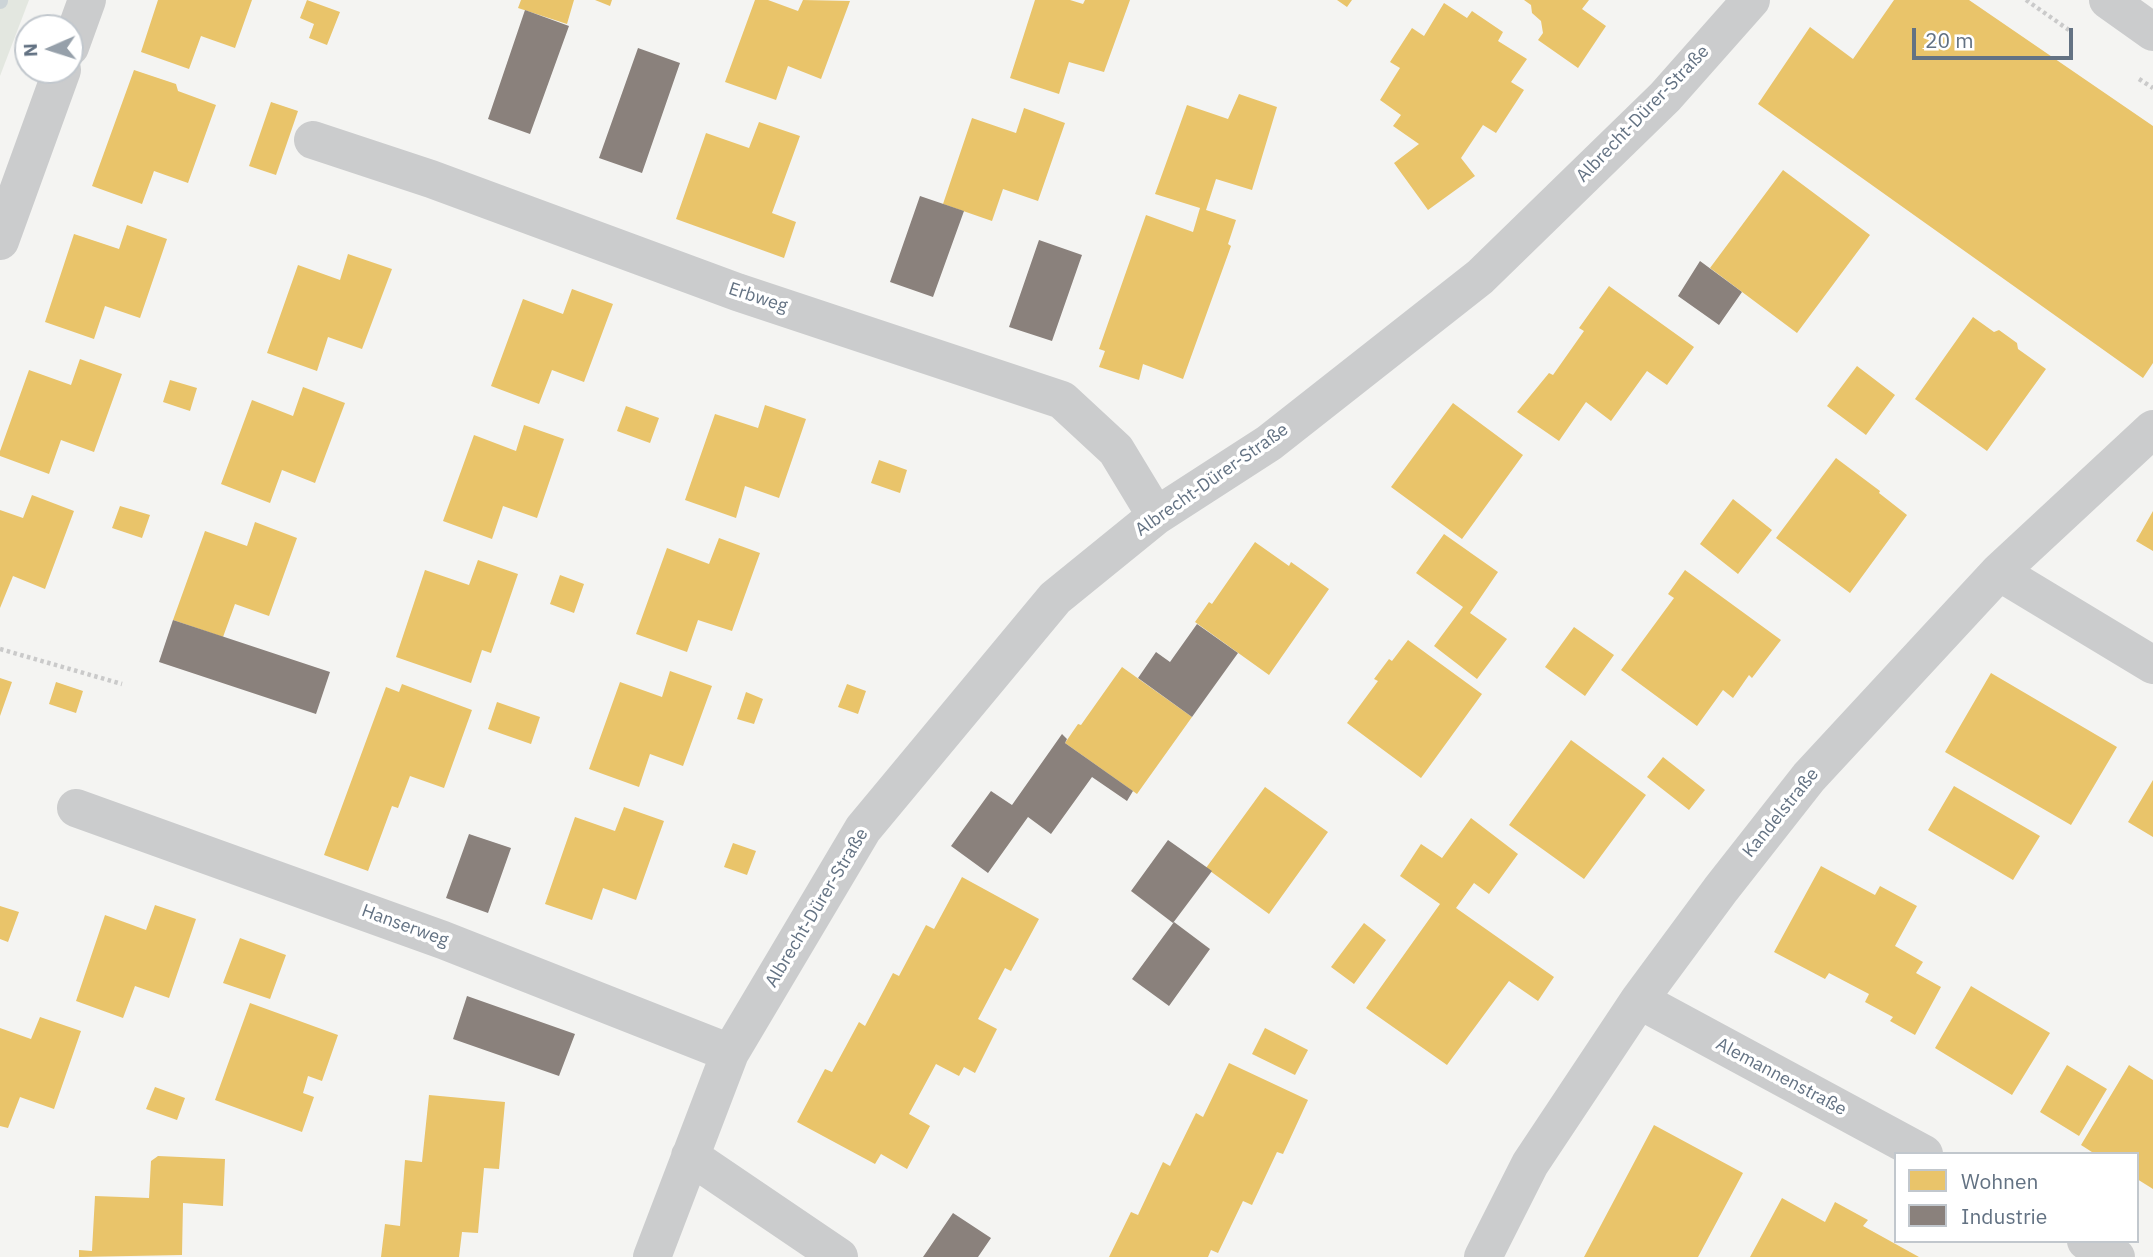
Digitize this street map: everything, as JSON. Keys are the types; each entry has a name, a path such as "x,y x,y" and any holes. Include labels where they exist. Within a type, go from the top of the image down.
{"street":[{"name":"Albrecht-Dürer-Straße","path":"652,1257 730,1053 863,829 1055,598 1156,516 1269,443 1480,277 1665,97 1751,0"},
{"path":"2108,0 2153,32"},
{"path":"0,241 57,84"},
{"name":"Erbweg","path":"313,140 431,179 737,292 1062,400 1116,450 1156,516"},
{"name":"Kandelstraße","path":"1483,1257 1530,1164 1639,1000 1721,888 1808,777 1999,572 2153,429"},
{"path":"1999,572 2153,665"},
{"name":"Hanserweg","path":"76,808 443,940 730,1053"},
{"name":"Alemannenstraße","path":"1639,1000 1920,1152"},
{"path":"690,1156 839,1257"},
{"path":"2090,1243 2116,1257"}],"path":[{"path":"0,649 122,684"}],"shaded area":[{"path":"0,0 29,0 24,14 14,14 14,39 0,76"}],"building: Wohnen":[{"path":"158,0 252,0 235,48 201,36 189,69 141,52"},
{"path":"307,0 340,12 327,45 309,38 314,24 300,18"},
{"path":"521,0 574,0 567,24 518,8"},
{"path":"595,0 612,0 610,6"},
{"path":"755,0 768,0 798,11 803,0 850,1 821,79 788,66 776,100 725,82"},
{"path":"1035,0 1070,0 1083,4 1085,0 1130,0 1104,72 1069,62 1059,94 1010,78"},
{"path":"1337,0 1352,0 1347,7"},
{"path":"1524,0 1589,0 1582,9 1606,26 1578,68 1538,40 1543,33 1541,21 1532,13 1531,5"},
{"path":"1894,0 1969,0 2153,126 2153,363 2143,378 1758,104 1810,27 1853,59"},
{"path":"1444,3 1467,18 1472,11 1503,32 1498,41 1527,59 1511,82 1524,90 1496,133 1483,125 1461,158 1475,176 1428,210 1394,163 1419,144 1393,126 1401,115 1380,100 1400,68 1390,62 1412,28 1424,36"},
{"path":"134,70 176,84 178,91 216,105 188,183 154,171 142,204 92,186"},
{"path":"1239,94 1277,107 1252,190 1216,179 1206,210 1236,220 1228,244 1231,246 1183,379 1143,364 1139,380 1099,367 1105,351 1099,349 1146,215 1193,232 1200,208 1155,194 1187,105 1228,119"},
{"path":"271,102 298,111 276,175 249,166"},
{"path":"1024,108 1065,123 1038,201 1003,189 992,221 943,204 972,118 1016,133"},
{"path":"759,122 800,136 772,213 796,222 784,258 676,219 706,133 749,148"},
{"path":"1783,170 1870,235 1797,333 1710,268"},
{"path":"127,225 167,239 140,318 105,306 94,339 45,322 74,234 119,249"},
{"path":"348,254 392,269 362,349 328,337 317,371 267,353 298,265 340,280"},
{"path":"1609,286 1694,347 1667,385 1647,371 1611,421 1586,402 1559,441 1517,412 1549,373 1553,375 1584,331 1579,328"},
{"path":"572,289 613,304 584,382 552,370 539,404 491,386 523,299 563,314"},
{"path":"1973,317 1994,332 1999,330 2017,343 2018,349 2046,369 1987,451 1915,399"},
{"path":"80,359 122,374 94,452 61,440 49,474 0,456 29,370 71,385"},
{"path":"1857,366 1895,395 1866,435 1827,406"},
{"path":"170,380 197,388 190,411 163,402"},
{"path":"303,387 345,403 315,483 282,470 270,503 221,484 252,400 293,416"},
{"path":"1453,403 1523,455 1462,539 1391,487"},
{"path":"765,405 806,419 779,498 745,486 736,518 685,500 715,414 758,428"},
{"path":"626,406 659,418 650,443 617,431"},
{"path":"524,425 564,439 537,518 503,506 492,539 443,521 474,435 516,451"},
{"path":"1836,458 1907,515 1850,593 1776,538"},
{"path":"879,460 907,470 900,493 871,483"},
{"path":"32,495 74,511 45,589 13,576 0,608 0,510 23,518"},
{"path":"1733,499 1772,530 1738,574 1700,544"},
{"path":"120,506 150,515 142,538 112,528"},
{"path":"2153,511 2153,551 2136,541"},
{"path":"255,522 297,538 269,616 235,604 223,637 173,620 205,531 247,546"},
{"path":"1444,534 1498,572 1470,613 1507,639 1477,679 1434,646 1463,607 1416,573"},
{"path":"719,538 760,553 732,631 698,620 687,652 636,634 667,548 709,564"},
{"path":"1255,542 1289,566 1291,562 1329,589 1269,675 1195,622 1209,602 1212,604"},
{"path":"478,560 518,574 491,653 482,650 471,683 396,657 425,570 469,585"},
{"path":"1685,570 1781,640 1752,678 1749,675 1733,698 1723,690 1697,726 1621,670 1674,598 1668,594"},
{"path":"560,575 584,584 574,613 550,604"},
{"path":"1574,627 1614,655 1585,696 1545,667"},
{"path":"1408,640 1482,694 1421,778 1347,723 1378,681 1374,679"},
{"path":"1122,667 1192,717 1137,794 1065,743"},
{"path":"670,671 712,686 683,766 650,754 639,787 589,769 620,682 662,697"},
{"path":"1991,673 2117,747 2071,825 1945,752"},
{"path":"0,678 12,682 0,716"},
{"path":"56,682 83,691 76,713 49,704"},
{"path":"402,684 472,710 444,788 410,776 398,808 392,806 368,871 324,855 386,687 399,692"},
{"path":"847,684 866,691 858,714 838,707"},
{"path":"746,692 763,699 754,724 737,719"},
{"path":"497,702 540,717 531,744 488,729"},
{"path":"1571,740 1646,795 1584,879 1509,825"},
{"path":"1663,757 1705,790 1689,810 1647,777"},
{"path":"2153,780 2153,837 2128,822"},
{"path":"1954,786 2040,836 2013,880 1928,830"},
{"path":"1265,787 1328,832 1269,914 1206,868"},
{"path":"624,807 664,821 636,900 603,888 592,920 545,904 575,817 615,831"},
{"path":"1471,818 1518,854 1489,894 1474,883 1456,908 1554,977 1538,1001 1509,981 1447,1065 1366,1008 1440,904 1400,876 1421,844 1442,858"},
{"path":"733,843 756,851 747,875 724,867"},
{"path":"1821,866 1875,895 1880,886 1917,906 1895,946 1923,962 1916,973 1941,987 1915,1035 1890,1021 1893,1017 1865,1002 1869,994 1829,973 1825,979 1774,952"},
{"path":"962,877 1039,919 1011,971 1005,968 978,1019 997,1029 975,1073 964,1067 959,1076 936,1064 909,1114 930,1126 907,1169 881,1154 875,1164 797,1122 825,1069 832,1072 859,1022 865,1026 893,973 899,976 926,925 934,929"},
{"path":"155,905 196,919 169,998 135,986 123,1018 76,1001 105,915 146,930"},
{"path":"0,906 19,912 8,942 0,939"},
{"path":"1364,923 1386,940 1354,984 1331,967"},
{"path":"240,938 286,955 270,999 223,983"},
{"path":"1971,986 2050,1033 2012,1095 1935,1048"},
{"path":"250,1003 338,1035 322,1081 308,1076 303,1093 314,1097 302,1132 215,1100"},
{"path":"40,1017 81,1031 54,1109 20,1097 8,1128 0,1126 0,1028 31,1039"},
{"path":"1265,1028 1308,1050 1295,1075 1252,1054"},
{"path":"1229,1063 1308,1100 1283,1154 1277,1152 1252,1205 1243,1201 1218,1253 1211,1250 1208,1257 1109,1257 1131,1212 1138,1215 1163,1162 1170,1166 1196,1113 1203,1117"},
{"path":"2067,1065 2107,1089 2079,1136 2040,1112"},
{"path":"2129,1065 2153,1080 2153,1189 2139,1180 2139,1152 2092,1152 2081,1145"},
{"path":"155,1087 185,1098 177,1120 146,1109"},
{"path":"429,1095 505,1102 499,1169 484,1168 478,1233 462,1232 459,1257 381,1257 385,1224 400,1226 405,1160 422,1162"},
{"path":"1654,1125 1743,1173 1698,1257 1584,1257"},
{"path":"158,1156 225,1159 223,1206 183,1203 182,1255 79,1257 79,1250 92,1251 95,1196 149,1198 151,1161"},
{"path":"1782,1198 1825,1222 1835,1202 1868,1220 1863,1226 1919,1257 1750,1257"}],"building: Industrie":[{"path":"525,10 569,26 530,134 488,119"},
{"path":"638,48 680,63 642,173 599,158"},
{"path":"920,196 964,211 933,297 890,282"},
{"path":"1039,240 1082,255 1052,341 1009,327"},
{"path":"1700,261 1742,292 1719,325 1678,296"},
{"path":"173,620 330,672 316,714 159,662"},
{"path":"1197,624 1238,653 1192,717 1138,678 1156,652 1170,662"},
{"path":"1062,734 1067,739 1065,743 1133,791 1127,801 1092,777 1051,834 1028,817 988,873 951,846 991,791 1012,805"},
{"path":"469,834 511,848 488,913 446,898"},
{"path":"1168,840 1212,871 1173,923 1131,891"},
{"path":"1174,922 1210,949 1169,1006 1132,979"},
{"path":"467,996 575,1034 559,1076 453,1039"},
{"path":"953,1213 991,1238 978,1257 923,1257"}]}
